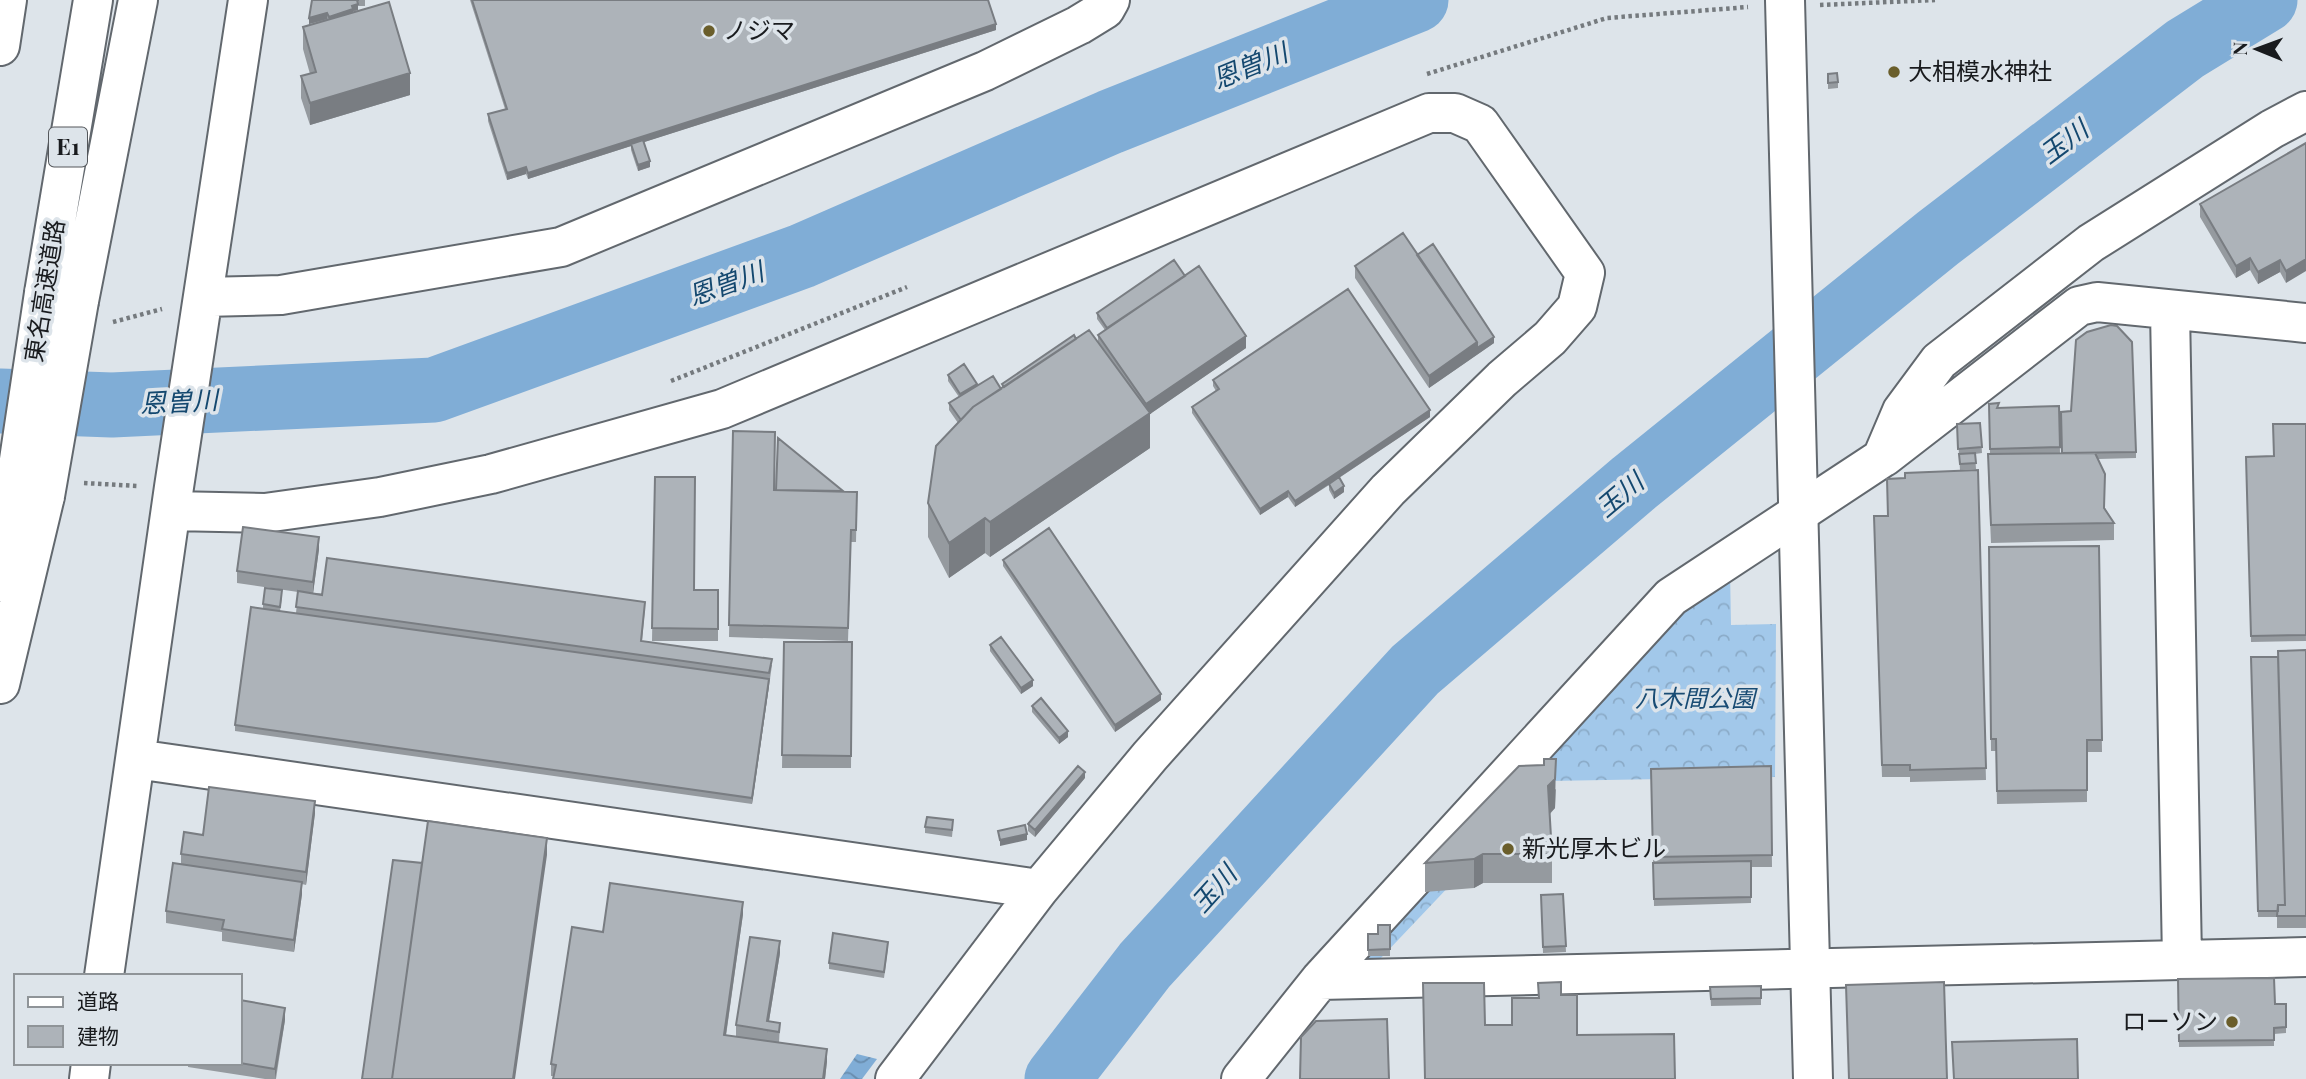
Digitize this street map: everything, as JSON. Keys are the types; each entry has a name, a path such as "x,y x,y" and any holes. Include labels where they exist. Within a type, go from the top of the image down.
{"main road":[{"path":"0,46 7,0"},
{"name":"東名高速道路","path":"0,582 29,498 93,0"},
{"path":"0,684 29,498 79,301 138,0"},
{"path":"104,974 248,0"},
{"path":"201,312 281,295 561,247 985,71 1079,25 1105,9 1110,0"},
{"path":"1786,0 1813,1079"},
{"path":"1882,458 1902,411 1939,361 1989,319 2091,243 2272,129 2306,111"},
{"path":"173,496 265,513 380,497 491,474 722,409 1429,113 1455,113 1480,124 1586,273 1577,307 1550,338 1502,379 1388,490 1150,756 1039,889 895,1079"},
{"path":"1241,1079 1320,980 1671,597 1800,507 1882,458 2079,306 2097,302 2306,323"},
{"path":"2169,311 2182,959"},
{"path":"136,759 1039,889"},
{"path":"1320,980 2306,957"}],"green space":[{"name":"八木間公園","path":"1730,570 1731,625 1776,624 1775,777 1549,781 1380,959 1346,960 1675,603"}],"water":[{"path":"857,1054 877,1059 862,1079 840,1079"}],"building":[{"path":"312,0 357,0 358,4 352,6 353,9 329,17 327,13 309,18"},
{"path":"472,0 988,0 996,24 528,173 526,167 507,173 488,114 507,109"},
{"path":"389,2 410,73 310,103 301,76 316,72 303,27"},
{"path":"1837,73 1838,82 1828,83 1828,74"},
{"path":"643,140 650,161 638,165 631,144"},
{"path":"2306,143 2306,259 2286,271 2280,260 2258,272 2250,258 2236,266 2200,204"},
{"path":"1403,233 1477,342 1429,376 1355,266"},
{"path":"1433,244 1494,337 1477,348 1477,342 1417,255"},
{"path":"1174,260 1185,276 1107,328 1097,313"},
{"path":"1199,266 1246,336 1146,404 1098,335"},
{"path":"1348,289 1430,410 1295,501 1288,491 1260,509 1192,407 1219,389 1213,380"},
{"path":"2111,325 2117,326 2132,342 2136,452 2062,453 2061,412 2071,411 2076,340 2087,332"},
{"path":"1089,330 1150,413 990,522 985,518 949,543 928,503 936,446 973,407"},
{"path":"1074,335 1076,339 1004,387 1002,384"},
{"path":"964,364 977,384 960,394 948,375"},
{"path":"993,376 1001,389 973,407 961,420 949,403"},
{"path":"1999,403 1997,408 2059,406 2060,447 1990,449 1989,404"},
{"path":"1980,423 1982,447 1958,449 1957,424"},
{"path":"2273,424 2306,424 2306,635 2251,636 2246,457 2274,456"},
{"path":"733,431 775,432 774,490 857,492 856,530 851,530 848,628 729,625"},
{"path":"778,438 843,491 776,490"},
{"path":"1975,453 1976,463 1960,464 1959,454"},
{"path":"2095,453 2105,474 2104,508 2114,523 1991,525 1988,454"},
{"path":"1978,470 1986,768 1910,770 1910,765 1882,765 1874,516 1888,516 1887,479 1905,478 1905,473"},
{"path":"655,477 695,477 694,590 718,590 718,629 652,628"},
{"path":"1339,477 1344,486 1334,493 1329,484"},
{"path":"243,527 319,537 313,582 237,571"},
{"path":"1049,528 1161,694 1115,725 1003,560"},
{"path":"2099,546 2102,740 2087,740 2087,790 1997,791 1996,739 1991,739 1989,547"},
{"path":"327,558 645,602 641,641 772,659 769,673 296,607 298,591 322,595"},
{"path":"265,588 282,590 280,607 263,604"},
{"path":"251,607 769,679 752,798 235,725"},
{"path":"1001,637 1033,680 1021,688 990,645"},
{"path":"784,642 852,642 851,756 782,755"},
{"path":"2306,650 2306,916 2277,916 2278,905 2285,905 2278,651"},
{"path":"2251,657 2278,657 2285,905 2278,905 2278,911 2258,911"},
{"path":"1041,698 1068,731 1059,738 1032,706"},
{"path":"1544,759 1556,759 1555,779 1548,786 1552,854 1483,854 1474,859 1425,863 1519,766 1544,765"},
{"path":"1078,766 1085,772 1035,830 1028,824"},
{"path":"1771,766 1772,855 1653,857 1651,769"},
{"path":"209,787 315,801 306,872 181,854 184,832 203,835"},
{"path":"927,817 953,820 952,830 925,827"},
{"path":"428,821 547,838 513,1079 392,1079"},
{"path":"1025,825 1027,834 1000,840 998,831"},
{"path":"393,860 422,863 392,1079 362,1079"},
{"path":"1751,861 1751,897 1654,899 1653,863"},
{"path":"173,863 302,882 294,940 222,929 224,920 166,911"},
{"path":"610,883 743,902 724,1035 827,1049 823,1079 553,1079 556,1065 551,1064 572,927 603,932"},
{"path":"1563,894 1566,946 1543,947 1541,895"},
{"path":"1378,925 1390,925 1390,949 1368,950 1368,934 1378,934"},
{"path":"833,933 888,942 884,972 829,963"},
{"path":"750,937 780,941 767,1021 780,1023 779,1032 736,1025"},
{"name":"ローソン","path":"2274,978 2275,1004 2286,1004 2286,1027 2274,1028 2274,1040 2179,1041 2178,979"},
{"path":"1561,982 1561,995 1577,995 1577,1035 1674,1034 1675,1079 1425,1079 1423,983 1484,983 1485,1025 1512,1025 1512,998 1539,998 1538,983"},
{"path":"1944,982 1947,1079 1849,1079 1846,985"},
{"path":"1761,986 1761,998 1711,999 1710,987"},
{"path":"242,1000 285,1008 275,1069 242,1063"},
{"path":"1387,1019 1389,1079 1300,1079 1301,1037 1316,1021"},
{"path":"2077,1039 2078,1079 1954,1079 1952,1042"}],"waterway":[{"name":"恩曽川","path":"0,401 112,405 434,390 802,256 1110,122 1416,0"},
{"name":"玉川","path":"1057,1079 1145,965 1415,670 1634,483 1938,238 2185,49 2265,0"}],"place":[{"name":"ノジマ","path":"709,31"},
{"name":"大相模水神社","path":"1894,72"},
{"name":"新光厚木ビル","path":"1508,849"},
{"name":"ローソン","path":"2232,1022"}]}
